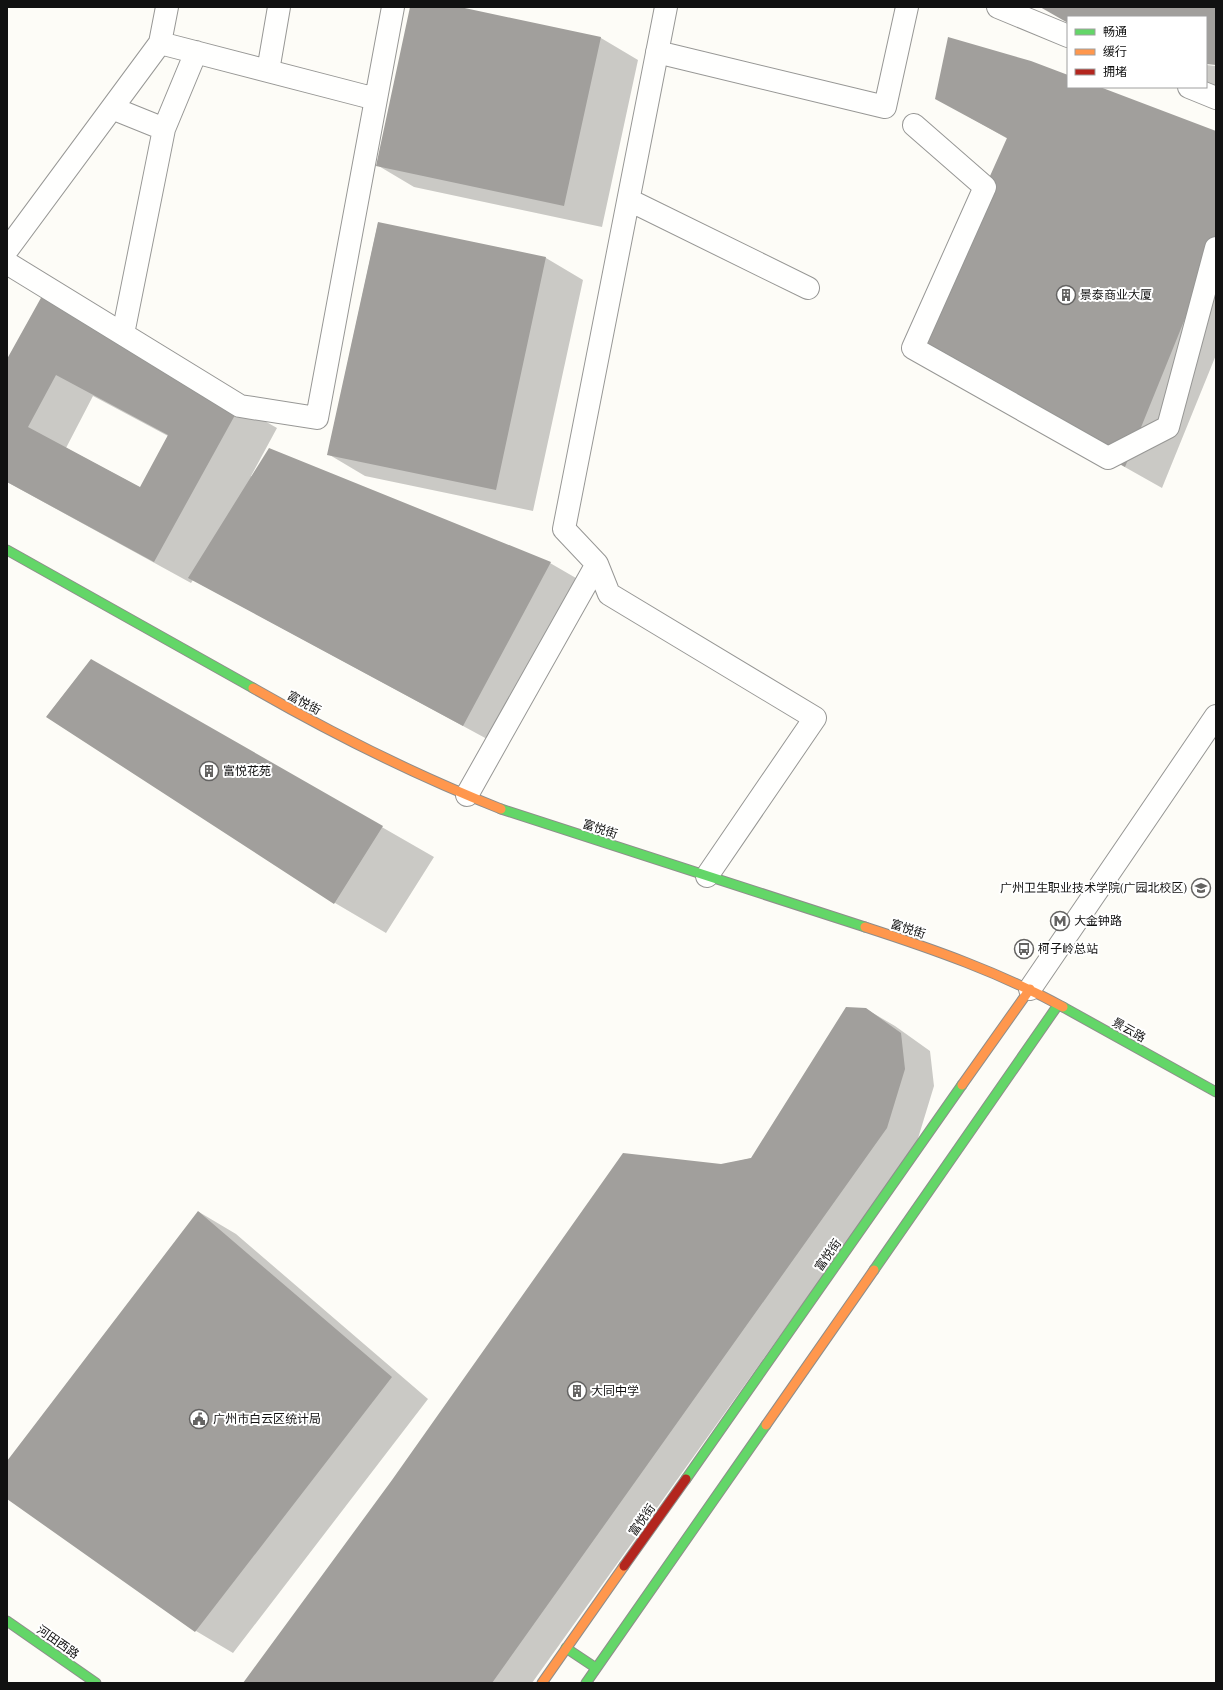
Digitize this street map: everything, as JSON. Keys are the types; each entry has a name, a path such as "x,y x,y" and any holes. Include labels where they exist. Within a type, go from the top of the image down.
{"street":[{"path":"7,250 160,43 167,7"},
{"path":"268,71 279,7"},
{"path":"7,263 240,406 317,418 393,7"},
{"path":"666,7 564,529 596,564 609,594 815,718 707,876"},
{"path":"657,52 885,107 906,7"},
{"path":"998,7 1067,36"},
{"path":"160,43 376,99"},
{"path":"123,334 164,129 196,52"},
{"path":"1191,88 1216,98"},
{"path":"112,108 164,129"},
{"path":"914,125 985,187 913,348 1108,458 1168,427 1216,248"},
{"path":"629,200 808,288"},
{"name":"富悦街","path":"7,550 293,711 377,755 445,787 505,810 933,949 1030,989 542,1683"},
{"path":"467,795 596,564"},
{"path":"1030,989 1216,716"},
{"name":"景云路","path":"1030,989 1216,1092"},
{"path":"586,1683 1058,1005"},
{"name":"河田西路","path":"7,1622 96,1683"},
{"path":"566,1648 596,1668"}],"building":[{"path":"410,7 460,7 601,37 564,206 376,166"},
{"path":"1040,7 1216,7 1216,65 1207,64 1207,16 1067,16 1067,22"},
{"name":"景泰商业大厦","path":"948,37 1031,61 1067,75 1067,88 1103,88 1216,131 1216,242 1125,467 913,348 1007,138 935,99"},
{"path":"378,222 546,257 496,490 327,455"},
{"path":"42,296 240,406 154,562 7,482 7,359","holes":["56,375 168,435 140,487 28,427"]},
{"path":"269,448 551,562 463,726 188,578"},
{"name":"富悦花苑","path":"91,659 383,826 334,904 46,717"},
{"name":"大同中学","path":"846,1007 866,1008 901,1033 905,1069 887,1128 492,1683 243,1683 392,1480 623,1153 721,1164 751,1158"},
{"name":"广州市白云区统计局","path":"198,1211 392,1377 195,1632 7,1499 7,1461"}],"traffic: fast":[{"path":"7,550 253,688"},
{"path":"501,809 865,927"},
{"path":"874,1270 1058,1005"},
{"path":"1063,1007 1216,1092"},
{"path":"686,1479 962,1085"},
{"path":"586,1683 766,1425"},
{"path":"7,1621 96,1683"},
{"path":"566,1648 596,1668"}],"traffic: slow":[{"path":"253,688 313,722 375,753 437,782 501,809"},
{"path":"865,927 966,962 1015,983 1063,1007"},
{"path":"962,1085 1030,989"},
{"path":"766,1425 874,1270"},
{"path":"542,1683 624,1566"}],"traffic: jam":[{"path":"624,1566 686,1479"}],"place":[{"name":"景泰商业大厦","path":"1066,295"},
{"name":"富悦花苑","path":"209,771"},
{"name":"广州卫生职业技术学院(广园北校区)","path":"1201,888"},
{"name":"大金钟路","path":"1060,921"},
{"name":"柯子岭总站","path":"1024,949"},
{"name":"大同中学","path":"577,1391"},
{"name":"广州市白云区统计局","path":"199,1419"}]}
